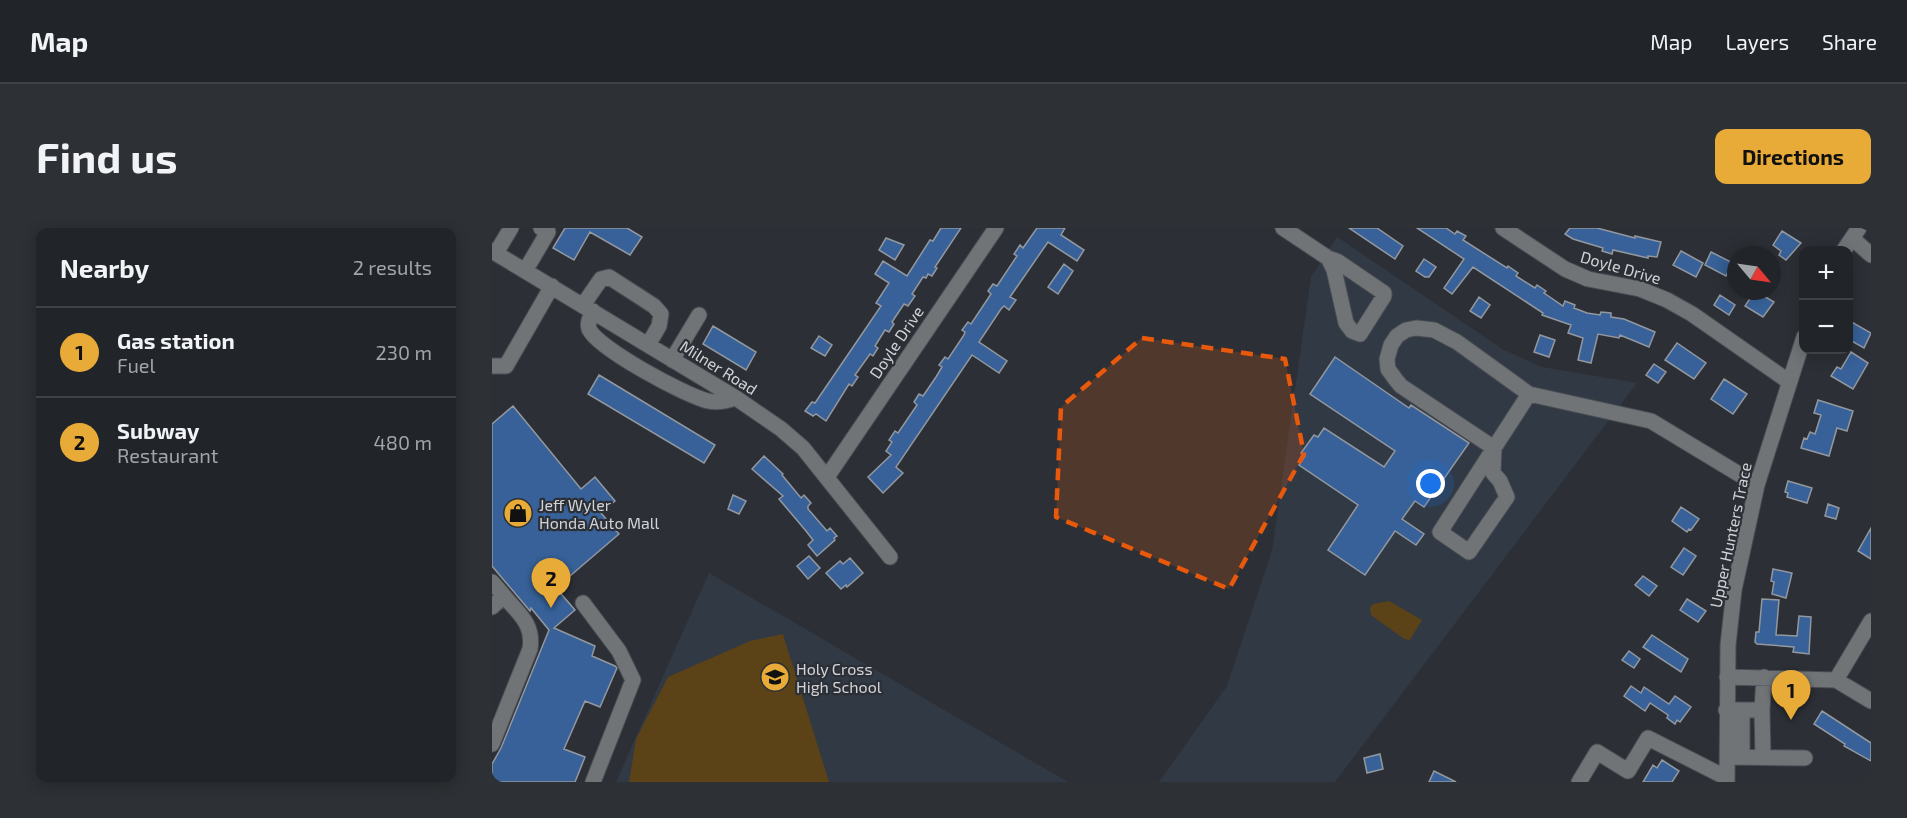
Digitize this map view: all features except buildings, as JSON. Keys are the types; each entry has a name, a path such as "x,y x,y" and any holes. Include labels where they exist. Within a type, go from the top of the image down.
{"street":[{"path":"494,252 512,228"},
{"path":"525,271 548,232 541,228"},
{"name":"Doyle Drive","path":"827,477 996,228"},
{"path":"1283,228 1384,292 1384,296 1360,334 1352,331 1346,323 1334,270 1328,258"},
{"name":"Doyle Drive","path":"1503,228 1565,269 1588,279 1640,290 1667,300 1788,381"},
{"path":"1852,239 1871,255"},
{"name":"Milner Road","path":"494,252 735,398 781,429 803,448 890,557"},
{"path":"648,345 659,326 661,314 654,306 609,277 601,279 588,308 589,329 597,339 621,357 695,397 711,402 735,398"},
{"path":"499,366 552,286"},
{"path":"672,360 699,315"},
{"path":"1494,448 1401,386 1388,369 1387,359 1391,345 1406,330 1416,328 1434,330 1457,342 1529,394 1651,421 1757,485"},
{"name":"Upper Hunters Trace","path":"1727,780 1726,757 1734,710 1727,677 1734,590 1757,485 1799,349"},
{"path":"1494,448 1493,472 1507,497 1469,552 1440,532 1494,448 1529,394"},
{"path":"492,582 530,628 532,638 530,649 492,744"},
{"path":"492,607 504,596"},
{"path":"583,603 619,651 633,680 593,782"},
{"path":"1836,680 1871,621"},
{"path":"1727,677 1836,680 1871,701"},
{"path":"1763,758 1764,677"},
{"path":"1742,757 1734,710 1762,710"},
{"path":"1579,782 1597,752 1625,776 1648,738 1727,780"},
{"path":"1726,757 1805,758"}],"highlighted area":[{"path":"1142,338 1285,359 1304,454 1229,589 1056,517 1061,407"}],"shaded area":[{"path":"1337,237 1504,350 1542,367 1637,383 1335,782 1159,782 1227,686 1272,551 1311,277"},
{"name":"Holy Cross High School","path":"709,573 1068,782 616,782"},
{"path":"1389,601 1422,620 1410,640 1404,639 1371,615 1370,608 1373,604"},
{"path":"783,634 829,782 629,782 636,739 668,677 750,641"}],"place":[{"name":"Jeff Wyler Honda Auto Mall","path":"518,513"},
{"name":"Subway","path":"551,608"},
{"name":"Holy Cross High School","path":"775,677"},
{"name":"Gas station","path":"1791,720"}]}
